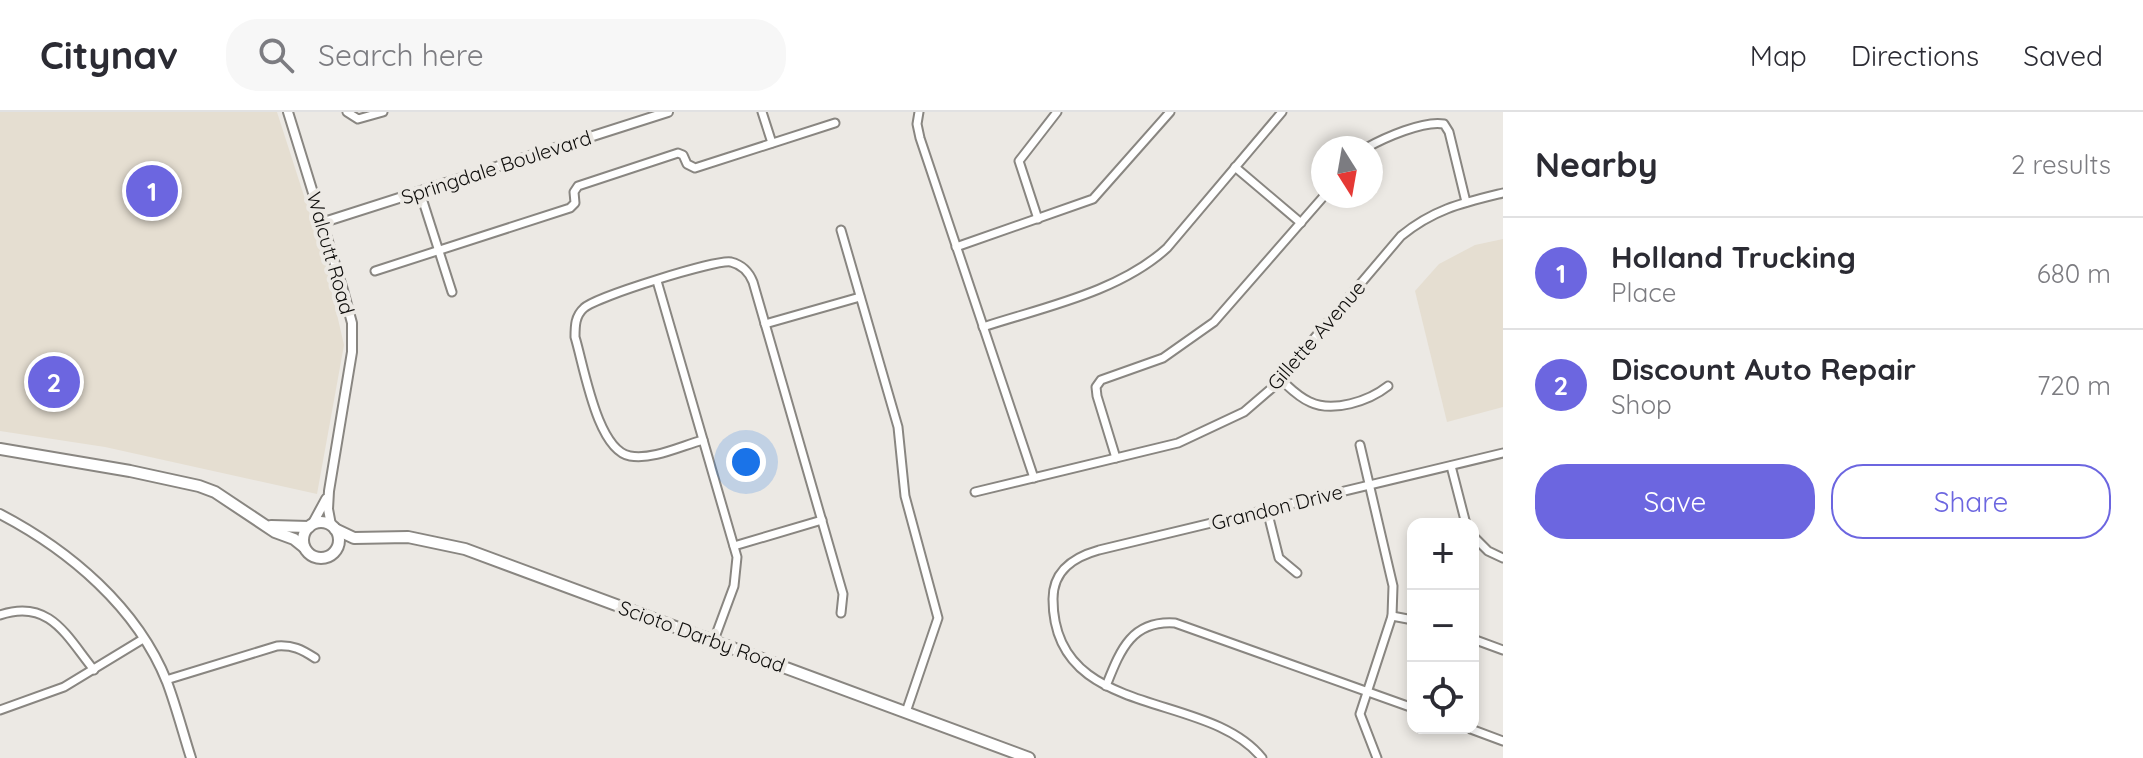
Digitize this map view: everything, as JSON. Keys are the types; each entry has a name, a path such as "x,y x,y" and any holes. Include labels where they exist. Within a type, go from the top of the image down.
{"main road":[{"path":"0,449 199,486 215,492 265,525 294,539 317,558 334,553 339,541 333,527 325,522 296,528 265,525"},
{"path":"304,547 303,536 311,525"},
{"name":"Scioto Darby Road","path":"333,527 344,536 408,537 444,543 1029,758"},
{"name":"Scioto Darby Road","path":"334,553 371,538"}],"street":[{"name":"Walcutt Road","path":"288,112 324,222 352,323 353,338 329,491 328,516 333,527"},
{"path":"347,112 352,117 364,118 383,112"},
{"name":"Springdale Boulevard","path":"324,222 668,112"},
{"path":"762,112 772,143"},
{"path":"919,112 917,124 920,138 1034,478"},
{"path":"1038,219 1019,161 1022,153 1057,112"},
{"path":"956,247 1093,199 1170,112"},
{"path":"983,327 1133,274 1167,248 1282,112"},
{"path":"375,271 570,208 575,203 574,192 578,186 678,153 695,168 835,123"},
{"path":"1383,139 1426,125 1444,124 1449,132 1466,202"},
{"path":"1235,167 1301,223"},
{"path":"420,192 452,292"},
{"name":"Gillette Avenue","path":"975,492 1178,443 1244,412 1280,379 1401,236 1421,219 1444,208 1503,193"},
{"path":"1116,458 1097,396 1096,387 1101,380 1163,358 1214,322 1314,208"},
{"path":"841,230 898,427 905,496 938,618 906,712"},
{"path":"703,440 648,456 629,456 612,447 602,430 575,337 578,315 595,301 723,261 739,265 751,278 843,594 841,613"},
{"path":"657,281 734,546 737,572 714,640"},
{"path":"765,324 860,297"},
{"path":"1280,379 1308,401 1327,406 1367,398 1388,386"},
{"path":"1360,445 1393,586 1392,616 1360,708 1361,722 1377,758"},
{"name":"Grandon Drive","path":"1106,686 1074,661 1061,637 1053,602 1059,575 1069,563 1085,554 1503,453"},
{"path":"1451,466 1464,518"},
{"name":"Walcutt Road","path":"311,525 329,491"},
{"path":"1267,510 1279,558 1297,573"},
{"path":"0,514 54,545 112,597 143,639 166,680 191,758"},
{"path":"734,546 822,520"},
{"path":"1479,542 1488,551 1503,558"},
{"path":"0,615 30,609 45,615 56,622 94,670"},
{"path":"1392,616 1407,619"},
{"path":"1262,758 1251,746 1225,730 1106,686 1129,639 1145,628 1165,622 1200,629 1407,706"},
{"path":"0,710 64,687 143,639"},
{"path":"1479,641 1503,650"},
{"path":"166,680 277,646 300,648 315,658"},
{"path":"1479,732 1503,741"}],"shaded area":[{"path":"0,112 277,112 324,258 344,345 317,494 105,447 0,431"},
{"path":"1503,239 1503,407 1447,422 1415,291 1439,264 1475,245"}],"place":[{"name":"Holland Trucking","path":"152,191"},
{"name":"Discount Auto Repair","path":"54,382"}]}
